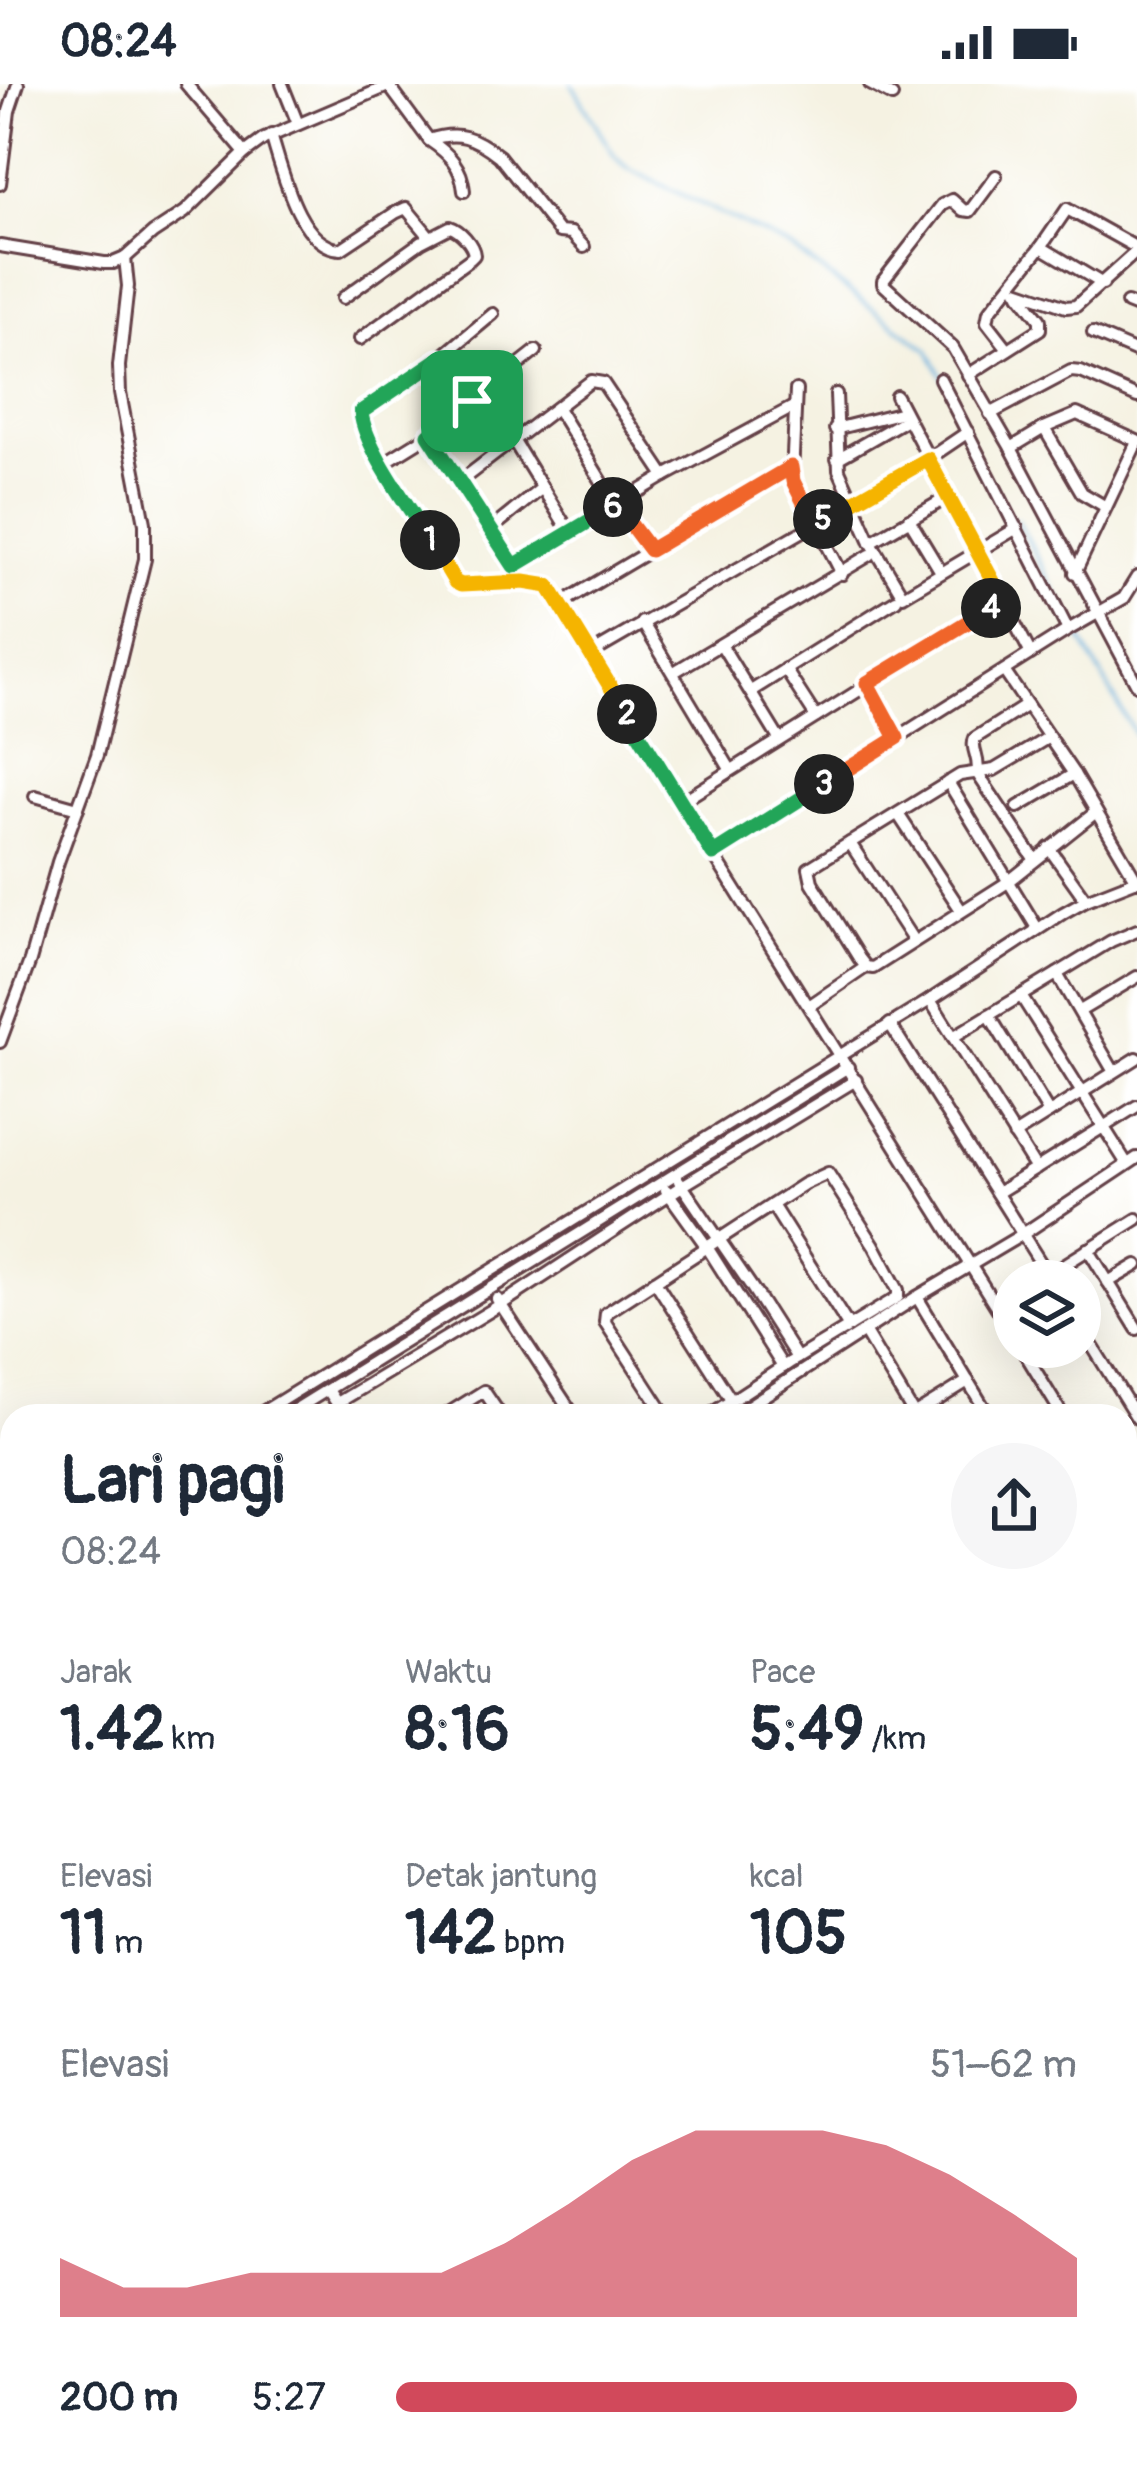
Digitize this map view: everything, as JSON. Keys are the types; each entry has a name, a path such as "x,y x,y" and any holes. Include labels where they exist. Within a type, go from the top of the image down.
{"street":[{"path":"0,184 4,109 18,84"},
{"path":"186,84 245,153"},
{"path":"282,84 298,124"},
{"path":"870,84 892,96"},
{"path":"0,246 113,263 193,206 245,153 271,135 387,86 429,140 451,157 464,191"},
{"path":"429,140 453,134 476,139 499,156 559,232 571,233 584,247"},
{"path":"271,135 302,220 327,247 341,249 406,208 430,237"},
{"path":"996,176 970,211 946,201 883,280 885,288 945,338 1011,448 1095,614 1132,662 1137,685"},
{"path":"968,375 1035,334 1066,307 1080,304 1137,250 1067,209 987,318 1008,349"},
{"path":"343,298 430,237 454,228 471,245 474,255 360,340"},
{"path":"1041,247 1103,284"},
{"path":"0,1042 97,755 146,550 120,393 128,286 125,258"},
{"path":"1014,287 1066,307"},
{"path":"1014,287 1042,325"},
{"path":"493,314 439,359 361,412 382,464 455,582 549,586 562,603 993,1301"},
{"path":"1094,333 1137,352"},
{"path":"382,464 429,435 536,351"},
{"path":"439,359 472,401"},
{"path":"990,413 1070,371 1137,397"},
{"path":"940,379 1071,629"},
{"path":"459,482 591,380 603,383 665,476"},
{"path":"796,390 793,481 842,574"},
{"path":"836,394 837,459 871,548 903,596 1017,528"},
{"path":"896,396 1031,654"},
{"path":"514,566 795,406"},
{"path":"557,408 616,505 650,550"},
{"path":"1011,448 1077,414 1137,442 1076,573"},
{"path":"835,429 905,416"},
{"path":"837,459 905,416"},
{"path":"1044,428 1082,494 1106,507"},
{"path":"590,654 968,432"},
{"path":"429,435 524,582"},
{"path":"513,440 570,533"},
{"path":"562,603 791,467"},
{"path":"490,530 542,488"},
{"path":"674,672 842,574 909,519 948,497"},
{"path":"909,519 941,572"},
{"path":"713,854 1124,598 1137,577"},
{"path":"751,691 896,600"},
{"path":"681,802 1003,600"},
{"path":"642,622 730,769"},
{"path":"722,646 779,739"},
{"path":"785,668 816,717"},
{"path":"275,1404 930,1000 1037,928 1086,900 1137,881 1074,774 1004,671"},
{"path":"867,683 897,738"},
{"path":"1027,705 975,737 973,743 980,761 977,773 1035,860"},
{"path":"866,968 808,872 948,782 966,773 994,770 1049,737"},
{"path":"1018,807 1074,774"},
{"path":"948,782 1037,928"},
{"path":"35,796 78,808"},
{"path":"809,1006 1008,882 1096,812"},
{"path":"898,814 961,910"},
{"path":"850,843 913,940"},
{"path":"1049,848 1086,900"},
{"path":"953,1037 1137,930"},
{"path":"1057,974 1114,1072"},
{"path":"1080,1011 1137,978"},
{"path":"751,1404 1132,1161 1080,1093 1021,996"},
{"path":"930,1000 1036,1169"},
{"path":"989,1015 1049,1112"},
{"path":"890,1024 1039,1260"},
{"path":"1014,1135 1137,1058"},
{"path":"328,1390 339,1402 500,1305 669,1195 678,1180 848,1067"},
{"path":"307,1404 662,1183 678,1180 856,1080"},
{"path":"997,1193 1137,1106"},
{"path":"665,1162 797,1358"},
{"path":"652,1170 782,1367"},
{"path":"658,1404 605,1322 609,1310 828,1173 874,1245 898,1295 725,1404"},
{"path":"772,1204 849,1327"},
{"path":"1074,1260 1137,1219"},
{"path":"1088,1250 1137,1329"},
{"path":"1108,1282 1137,1265"},
{"path":"483,1276 566,1404"},
{"path":"655,1281 731,1400"},
{"path":"917,1298 982,1404"},
{"path":"864,1331 908,1404"},
{"path":"1101,1360 1128,1404"},
{"path":"1034,1368 1057,1404"},
{"path":"932,1404 968,1381"},
{"path":"463,1404 484,1391 493,1404"},
{"path":"281,1400 283,1404"}],"waterway":[{"path":"572,84 615,157 629,169 790,247 928,350 943,378"},
{"path":"1017,519 1071,622"},
{"path":"1076,630 1137,738"}],"route":[{"path":"439,359 472,401 429,435 514,566 616,505 650,550 791,467 814,523 928,459 1003,600 867,683 897,738 713,854 554,592 541,583 469,586 455,582 382,464 361,420 364,408 439,359"}]}
